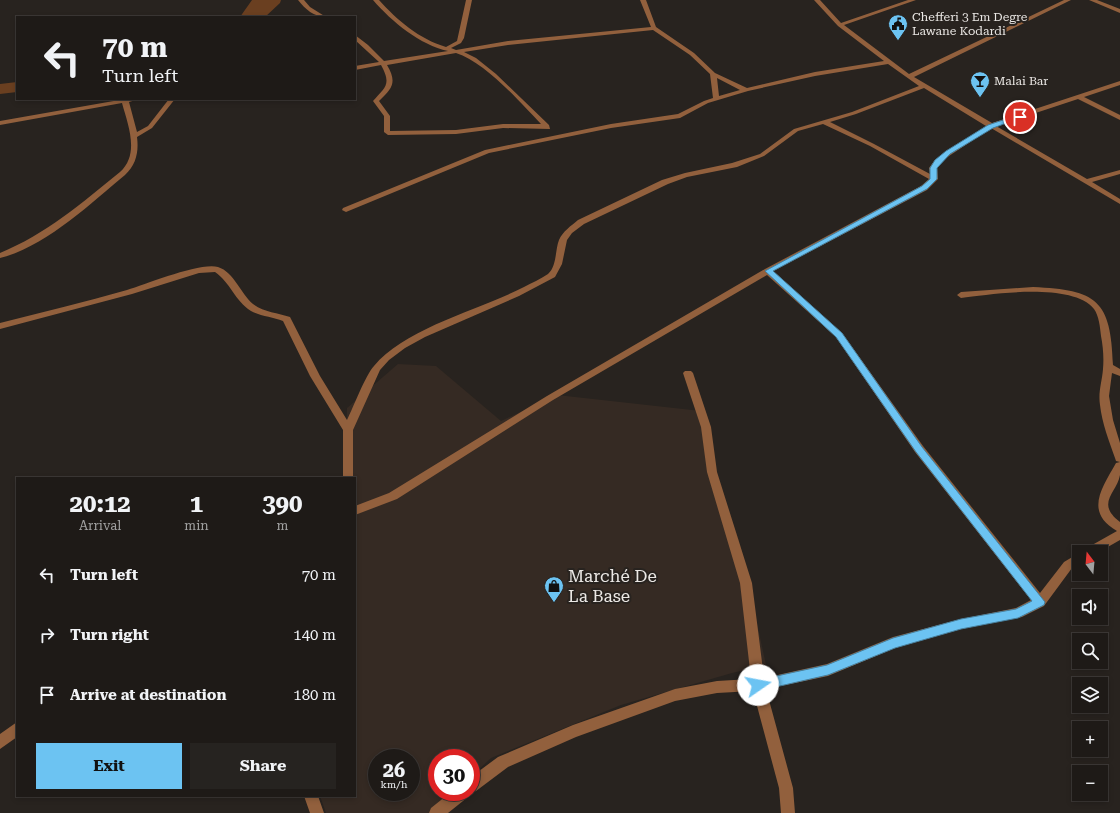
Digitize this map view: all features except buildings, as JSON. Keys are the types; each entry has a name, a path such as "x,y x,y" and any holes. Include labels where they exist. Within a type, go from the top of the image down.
{"street":[{"path":"301,0 308,8 321,16"},
{"path":"376,0 389,14 414,33 446,49 458,52 474,59 503,82 557,137"},
{"path":"446,49 459,42 462,38 469,0"},
{"path":"643,0 654,28 692,54 713,74 746,90"},
{"path":"817,0 840,25 909,77 1120,202"},
{"path":"840,25 913,0"},
{"path":"909,77 1068,0"},
{"path":"1092,0 1120,11"},
{"path":"1105,5 1120,2"},
{"path":"356,68 552,38 654,28"},
{"path":"356,39 376,53 390,77 389,86 376,101 386,112 387,132 390,134 397,132 456,132 503,126 547,126"},
{"path":"346,210 487,151 611,126 680,116 716,98 746,90 815,74 889,62"},
{"path":"713,74 716,98"},
{"path":"934,179 933,168 948,152 990,126 1120,83"},
{"path":"348,477 348,430 376,369 386,358 402,346 422,335 516,294 552,275 558,264 562,240 569,231 581,222 665,182 685,175 734,165 762,155 796,130 854,113 924,86"},
{"path":"1079,97 1120,118"},
{"path":"0,123 130,100"},
{"path":"135,136 150,127 172,100"},
{"path":"0,256 29,244 58,226 85,206 126,170 132,162 135,136 125,101"},
{"path":"824,122 872,145 934,179"},
{"path":"1085,182 1120,172"},
{"path":"356,511 393,496 550,398 768,271 924,188 934,179"},
{"path":"0,326 129,292 208,269 218,270 242,299 254,308 287,319 315,376 348,430"},
{"path":"768,271 839,335 919,449 1040,602"},
{"path":"961,295 1042,290 1073,293 1090,300 1099,310 1106,333 1108,367 1103,395 1106,417 1120,458"},
{"path":"1108,367 1120,373"},
{"path":"688,373 706,427 712,472 746,583 758,685 786,788 788,813"},
{"path":"1120,466 1102,502 1103,512 1120,528"},
{"path":"1102,545 1120,535"},
{"path":"480,779 503,762 573,732 675,695 716,686 758,685 828,670 893,643 961,624 1018,614 1040,602 1068,565 1072,562"},
{"path":"0,742 16,731"},
{"path":"311,797 317,813"},
{"path":"436,813 451,801"}],"shaded area":[{"path":"252,0 281,0 280,3 266,16 241,16"},
{"path":"16,82 16,92 0,94 0,84"},
{"name":"Marché De La Base","path":"398,364 436,366 501,421 557,395 701,411 714,472 739,540 766,665 732,673 621,705 491,758 480,768 480,749 428,749 428,801 447,801 435,813 326,813 320,797 356,797 356,477 345,477 347,408"}],"place":[{"name":"Chefferi 3 Em Degre Lawane Kodardi","path":"898,41"},
{"name":"Malai Bar","path":"980,98"},
{"name":"Marché De La Base","path":"554,603"}],"route":[{"path":"758,685 828,670 893,643 961,624 1018,614 1040,602 919,449 839,335 768,271 924,188 934,179 933,168 948,152 990,126 1020,117"}]}
